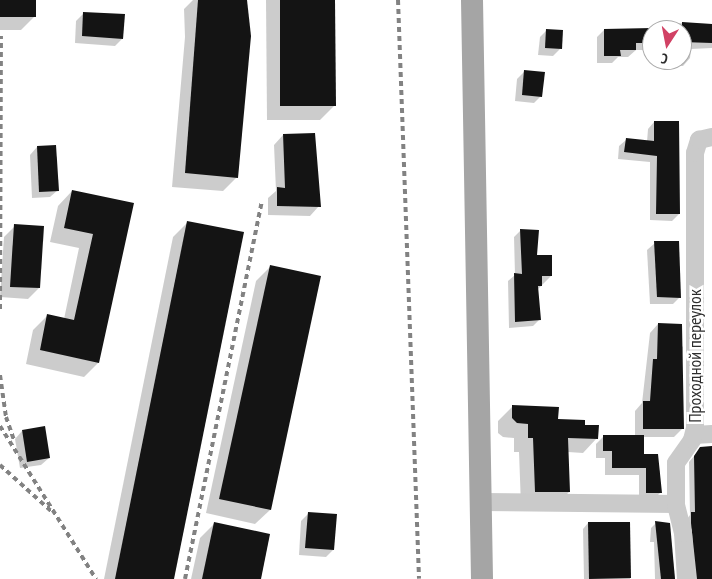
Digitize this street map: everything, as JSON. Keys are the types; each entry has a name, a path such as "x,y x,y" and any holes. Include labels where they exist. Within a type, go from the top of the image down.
{"main road":[{"path":"472,0 482,579"}],"street":[{"name":"Проходной переулок","path":"686,579 684,538 676,504 676,463 694,434 695,153 699,140 712,137"},
{"path":"694,434 712,434"},
{"path":"481,502 676,504"}],"building":[{"path":"0,0 36,0 36,17 0,17"},
{"path":"198,0 247,0 251,36 238,178 185,173"},
{"path":"280,0 335,0 336,106 280,106"},
{"path":"83,12 125,14 123,39 82,36"},
{"path":"692,23 712,24 712,43 692,42"},
{"path":"642,28 642,43 636,43 636,50 620,50 621,56 604,56 604,29"},
{"path":"546,29 563,30 562,49 545,48"},
{"path":"524,70 545,72 542,97 522,95"},
{"path":"654,121 679,121 680,214 656,214 657,156 624,152 626,138 654,141"},
{"path":"315,133 321,207 277,206 277,187 285,188 283,134"},
{"path":"56,145 59,191 39,192 37,146"},
{"path":"72,190 134,203 99,363 40,350 47,314 74,320 93,234 64,228"},
{"path":"187,221 244,232 174,579 115,579"},
{"path":"14,224 44,226 40,288 10,287"},
{"path":"520,229 539,230 537,255 552,255 552,276 542,276 542,286 538,286 541,320 515,322 514,273 522,274"},
{"path":"654,241 679,241 681,298 657,297"},
{"path":"270,265 321,276 271,510 219,499"},
{"path":"658,323 682,324 684,429 643,429 643,401 650,401 653,359 657,359"},
{"path":"512,405 559,407 558,419 585,420 585,425 599,425 598,439 568,438 570,492 535,492 533,438 528,438 528,424 517,423 512,418"},
{"path":"45,426 50,458 27,462 22,430"},
{"path":"603,435 644,435 644,454 658,454 662,493 646,493 646,468 612,468 612,451 603,451"},
{"path":"712,446 712,579 697,579 691,523 691,512 695,512 694,456 700,447"},
{"path":"308,512 337,514 334,550 305,548"},
{"path":"655,521 670,523 675,579 661,579"},
{"path":"214,522 270,534 261,579 202,579"},
{"path":"588,522 630,522 631,578 589,579"}],"railway":[{"path":"398,0 419,579"},
{"path":"0,309 1,36"},
{"path":"185,579 262,201"},
{"path":"0,375 6,417 14,440"},
{"path":"0,426 96,579"},
{"path":"0,465 51,511"}]}
